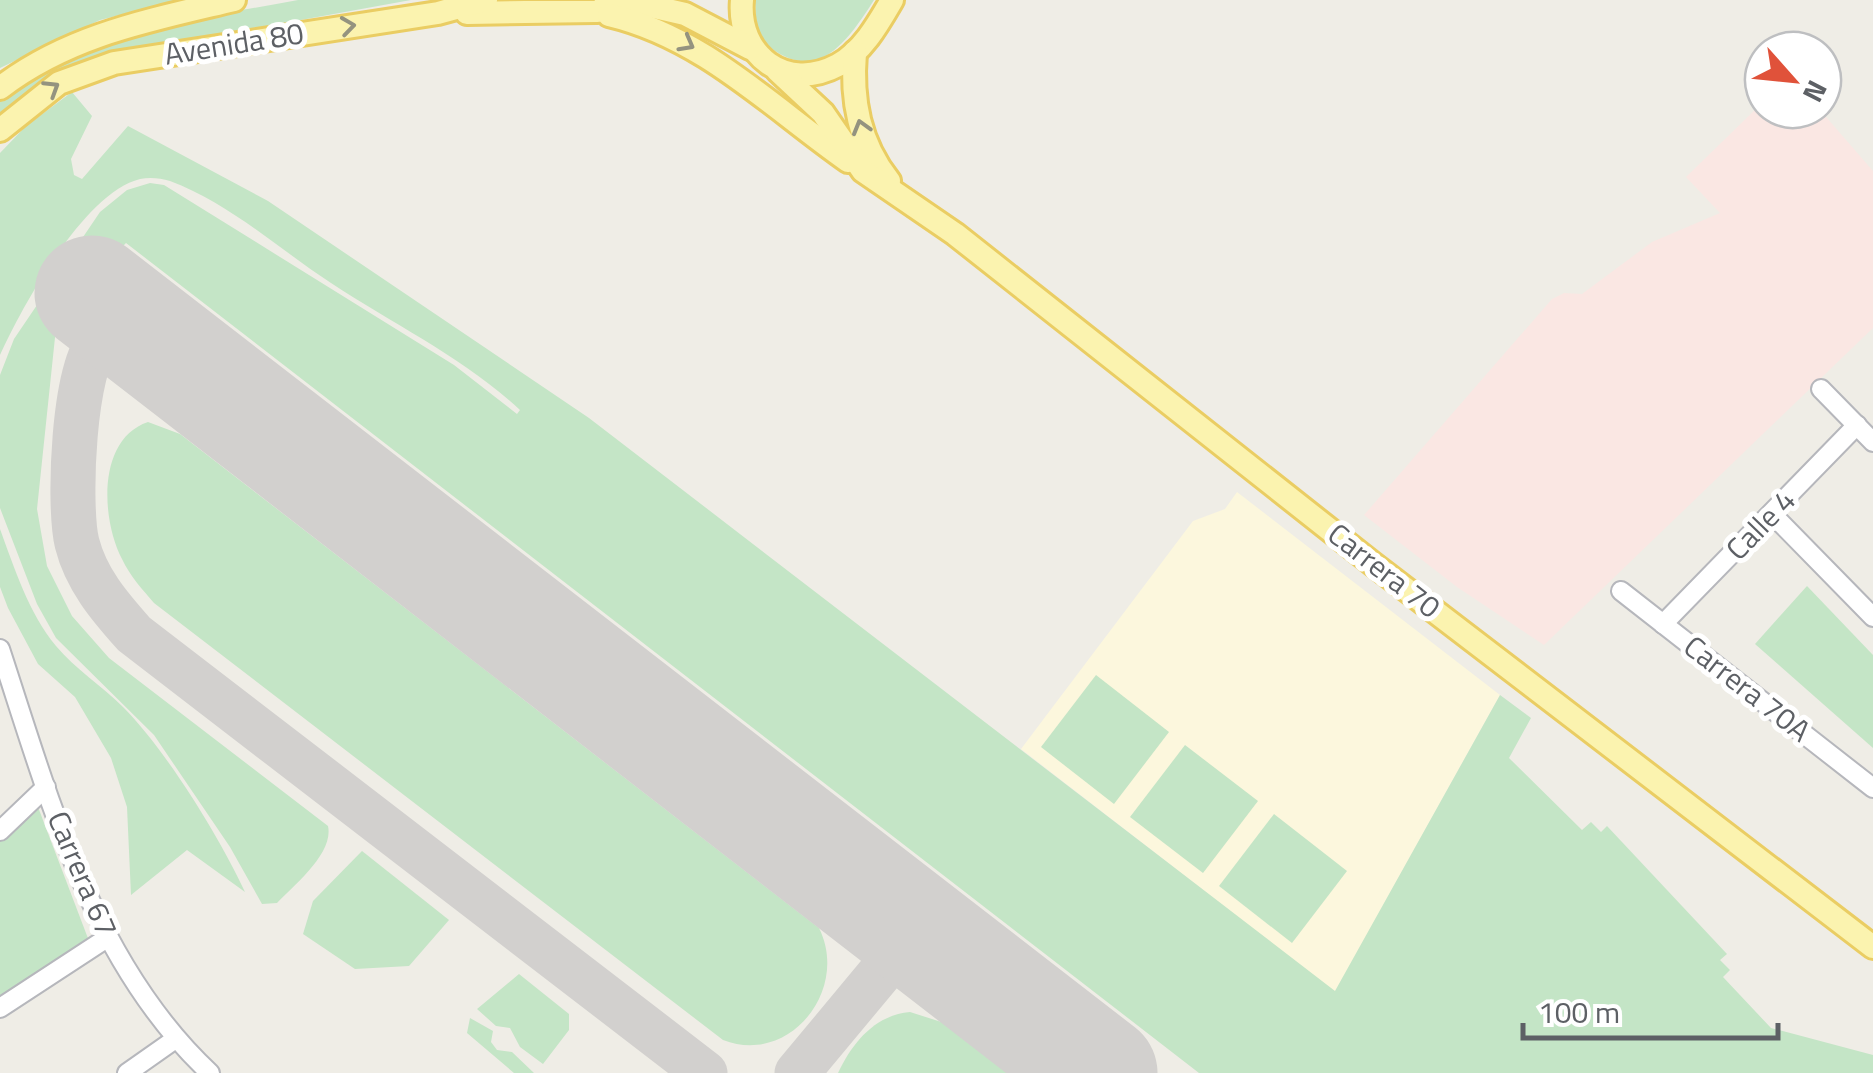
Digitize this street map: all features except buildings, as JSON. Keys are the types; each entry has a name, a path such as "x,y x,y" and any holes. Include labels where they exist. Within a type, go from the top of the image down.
{"main road":[{"name":"Avenida 80","path":"0,88 50,54 102,32 234,0"},
{"name":"Avenida 80","path":"0,130 59,83 114,63 438,13 486,0"},
{"path":"742,0 743,34 750,48"},
{"path":"778,71 822,71 855,52 892,4"},
{"name":"Carrera 70","path":"596,12 664,8 750,48 823,113 863,171 898,192 1873,947"},
{"path":"438,13 596,12 642,22 710,57 863,171"},
{"name":"Carrera 70","path":"855,52 854,99 863,138 877,166 898,192"}],"street":[{"path":"1821,389 1873,442"},
{"name":"Calle 4","path":"1663,624 1857,425"},
{"path":"1772,514 1873,617"},
{"name":"Carrera 70A","path":"1621,591 1873,788"},
{"name":"Carrera 67","path":"0,649 46,787 107,938 174,1040 210,1073"},
{"path":"0,831 46,787"},
{"path":"0,1008 107,938"},
{"path":"126,1073 174,1040"}],"shaded area":[{"path":"1743,121 1743,130 1837,130 1873,171 1873,328 1544,645 1457,587 1364,515 1552,299 1564,293 1582,294 1652,242 1720,213 1686,177"},
{"path":"1237,492 1500,695 1335,992 1021,749 1193,521 1225,509"}],"green space":[{"path":"0,0 180,0 100,20 0,68"},
{"path":"298,0 411,0 107,55 43,83 0,118 0,100 30,75 101,41 140,29"},
{"path":"755,0 874,0 837,47 810,61 794,60 777,52 757,36"},
{"path":"72,92 92,116 71,159 74,175 82,179 128,126 268,201 589,418 1335,991 1500,695 1531,718 1509,758 1582,830 1591,822 1601,832 1607,826 1727,954 1720,960 1730,970 1723,977 1771,1028 1873,1055 1873,1073 1199,1073 126,243 77,292 56,328 37,509 47,566 72,616 109,658 328,826 325,847 311,868 277,903 262,904 230,847 154,735 56,638 37,604 0,508 0,375 14,339 100,212 127,190 150,183 164,185 454,365 517,414 520,410 452,358 331,283 213,201 159,179 140,179 119,189 77,228 40,281 0,355 0,153 26,126"},
{"path":"148,422 180,434 819,928 826,952 826,975 820,998 807,1017 791,1032 770,1042 747,1045 723,1040 154,603 122,559 108,503 108,482 119,445 131,431"},
{"path":"0,529 23,590 46,633 123,707 157,746 207,821 245,892 187,850 131,895 127,807 111,758 75,697 38,664 8,608 0,587"},
{"path":"1807,586 1873,655 1873,748 1755,644"},
{"path":"1096,675 1169,732 1114,804 1041,747"},
{"path":"1185,745 1258,801 1203,873 1130,817"},
{"path":"38,807 89,941 0,1004 0,841"},
{"path":"1274,814 1347,871 1292,943 1219,886"},
{"path":"362,851 449,920 409,966 355,969 303,934 313,901"},
{"path":"519,974 569,1014 569,1030 543,1064 520,1047 510,1028 496,1026 477,1009"},
{"path":"910,1012 957,1027 1016,1073 838,1073 866,1032 897,1014"},
{"path":"470,1018 493,1031 491,1042 497,1050 512,1052 534,1073 514,1073 467,1033"}],"taxiway":[{"path":"145,334 122,331 101,339 84,376 79,405 73,469 74,525 86,568 107,602 134,634 705,1073"},
{"path":"885,907 894,920 896,932 889,959"},
{"path":"797,1073 901,948 919,942 936,947"}],"runway":[{"path":"92,293 1100,1073"}]}
